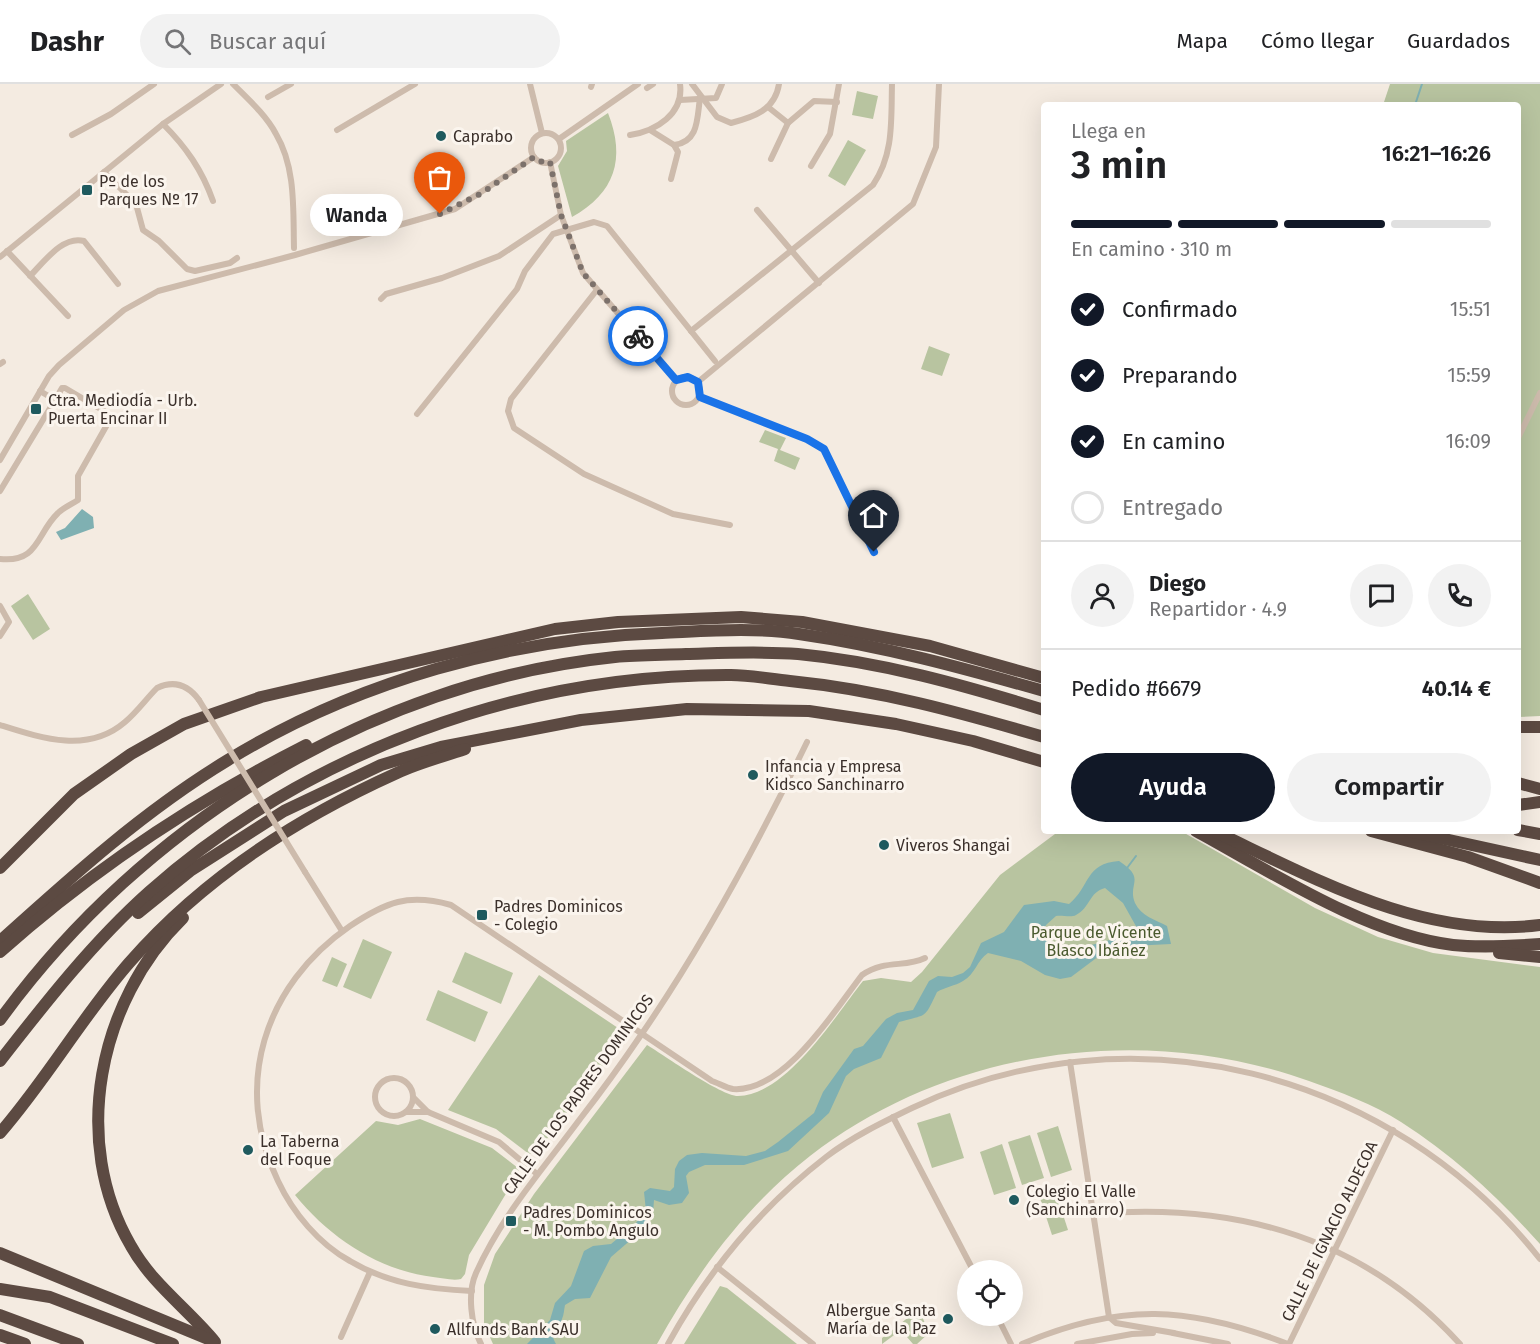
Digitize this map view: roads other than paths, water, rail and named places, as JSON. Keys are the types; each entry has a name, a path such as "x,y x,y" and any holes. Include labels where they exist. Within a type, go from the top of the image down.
{"highway":[{"path":"0,868 74,794 131,754 184,724 261,696 555,629 618,622 741,617 802,622 930,646 1041,677"},
{"path":"0,941 77,871 227,760 345,701 397,681 459,663 552,642 616,634 739,630 797,633 921,657 1041,690"},
{"path":"0,1020 60,945 90,912 132,873 246,789 319,746 423,701 461,689 551,667 616,657 732,652 796,654 909,671 1041,709"},
{"path":"0,1061 75,969 148,893 193,856 258,809 362,753 471,713 558,691 615,682 732,675 851,687 964,713 1041,736"},
{"path":"75,969 88,963 144,908 190,871 284,811 381,765 441,747 581,720 687,709 808,711 896,724 962,738 1041,761"},
{"path":"1521,727 1540,727"},
{"path":"0,1133 24,1106 97,1002 128,964 162,927 234,868 272,841 398,772 498,737"},
{"path":"0,952 83,884 235,781 306,745 319,746"},
{"path":"1521,784 1540,789"},
{"path":"1522,802 1540,800"},
{"path":"1521,831 1540,834"},
{"path":"1202,834 1331,904 1411,936 1453,945 1540,957"},
{"path":"1220,834 1330,885 1392,910 1486,928 1540,925"},
{"path":"1382,834 1468,857 1540,883"},
{"path":"1422,834 1540,860"},
{"path":"218,1343 161,1287 131,1247 113,1210 102,1170 97,1129 107,1051 119,1012 142,968 173,927 234,868"},
{"path":"1453,945 1540,944"},
{"path":"0,1253 218,1343"},
{"path":"0,1289 14,1289 50,1297 92,1311 173,1344"},
{"path":"0,1315 78,1344"},
{"path":"0,1335 25,1344"}],"street":[{"path":"72,135 111,114 154,84"},
{"path":"0,257 210,86 221,84"},
{"path":"233,84 276,133 287,162 293,184 294,248"},
{"path":"268,97 291,84"},
{"path":"337,130 414,84"},
{"path":"530,84 542,133"},
{"path":"559,139 638,84"},
{"path":"630,135 650,130 664,121 680,100 680,84"},
{"path":"692,84 700,98 717,117 731,123 748,118 768,107 778,93 779,84"},
{"path":"680,100 688,102 700,98 716,98 722,84"},
{"path":"811,166 830,134 839,84"},
{"path":"691,331 873,185 884,169 891,146 892,84"},
{"path":"698,382 913,204 936,147 939,84"},
{"path":"674,145 688,141 693,135 698,119 700,98"},
{"path":"771,159 788,123 814,101 837,102"},
{"path":"768,107 788,123"},
{"path":"163,123 182,143 205,177 213,201"},
{"path":"650,130 674,145 678,152 671,179"},
{"path":"542,133 549,133 559,139 559,156 544,163 534,157 531,151 533,140 542,133"},
{"path":"0,460 40,391 59,365 140,299 158,291 455,209 534,157"},
{"path":"550,162 561,215 583,273 596,291 676,380"},
{"path":"104,172 136,204 143,230 159,241 187,269 195,271 230,263 237,258"},
{"path":"757,210 819,284"},
{"path":"381,299 386,294 442,278 499,256 561,215"},
{"path":"417,414 517,289 525,271 553,234 594,222 607,226 715,360"},
{"path":"30,276 68,241 77,239 84,241 118,284"},
{"path":"7,251 68,316"},
{"path":"596,291 511,399 508,411 514,428 584,474 612,488 673,514 730,525"},
{"path":"676,380 688,377 698,382"},
{"path":"676,380 672,392 678,403 690,406 700,397"},
{"path":"698,382 700,397"},
{"path":"0,491 62,388 104,411 108,423 78,476 78,500 57,513 27,555 12,560 0,559"},
{"path":"40,391 55,400"},
{"path":"1521,432 1540,393"},
{"path":"700,397 807,439 824,449 874,552"},
{"path":"0,606 9,622 0,636"},
{"path":"0,725 51,739 80,741 115,730 156,687 173,683 188,688 199,700 342,932"},
{"name":"CALLE DE LOS PADRES DOMINICOS","path":"481,1344 473,1319 472,1291 475,1276 495,1235 537,1174 642,1034 736,881 807,742"},
{"path":"472,1291 422,1288 395,1282 370,1272 329,1246 294,1209 269,1162 256,1100 261,1052 276,1009 303,966 342,932 381,906 410,898 427,898 451,905 712,1081 733,1089 752,1086 783,1071 862,975 874,967 898,961 914,963 925,958"},
{"path":"668,1344 685,1313 717,1267 772,1203 828,1156 893,1117 939,1095 1009,1073 1070,1062 1155,1059 1234,1069 1283,1080 1332,1099 1393,1130 1447,1166 1486,1199 1540,1259"},
{"path":"1070,1062 1109,1317 1116,1323 1174,1333 1204,1342 1228,1344"},
{"path":"428,1112 406,1112 397,1116 382,1112 377,1106 376,1090 380,1083 395,1077 410,1084 414,1098 428,1112 499,1142 537,1174"},
{"path":"406,1112 414,1098"},
{"path":"893,1117 968,1260"},
{"name":"CALLE DE IGNACIO ALDECOA","path":"1288,1344 1393,1130"},
{"path":"1093,1214 1173,1210 1230,1217 1289,1232 1334,1250 1372,1270 1398,1288 1460,1344"},
{"path":"717,1267 813,1344"},
{"path":"341,1336 370,1272"},
{"path":"1022,1344 1056,1330 1109,1317 1148,1313 1200,1316 1243,1326 1288,1344"},
{"path":"1001,1326 1011,1344"},
{"path":"1077,1344 1132,1334 1174,1333"}],"water":[{"path":"82,509 93,517 94,528 61,540 56,532 65,528"},
{"path":"1119,861 1132,872 1135,903 1145,914 1167,926 1171,944 1111,947 1071,977 1060,979 1045,975 1021,961 988,953 967,978 937,992 927,1012 899,1022 881,1058 854,1069 846,1076 829,1113 788,1151 744,1165 705,1165 689,1172 686,1176 689,1193 682,1203 669,1205 654,1200 653,1213 633,1238 611,1257 590,1298 575,1299 565,1305 561,1323 553,1333 556,1344 527,1344 550,1320 555,1303 571,1286 584,1251 593,1246 611,1244 635,1224 646,1211 644,1192 650,1188 670,1191 674,1187 675,1169 679,1161 687,1155 702,1153 746,1156 765,1151 778,1142 814,1113 823,1092 854,1049 863,1046 886,1019 897,1013 913,1010 929,981 938,976 952,977 963,973 970,967 981,943 1004,932 1024,905 1054,901 1069,904 1094,871 1108,863","holes":["1105,888 1123,903 1137,928 1136,933 1073,950 1049,946 1043,932 1046,925 1056,916 1072,916 1081,912 1092,896 1100,890"]}],"waterway":[{"path":"1416,102 1422,84"},
{"path":"1127,868 1136,856"}],"place":[{"name":"Caprabo","path":"441,136"},
{"name":"Pº de los Parques Nº 17","path":"87,190"},
{"name":"Wanda","path":"440,214"},
{"name":"Ctra. Mediodía - Urb. Puerta Encinar II","path":"36,409"},
{"name":"Infancia y Empresa Kidsco Sanchinarro","path":"753,775"},
{"name":"Viveros Shangai","path":"884,845"},
{"name":"Padres Dominicos - Colegio","path":"482,915"},
{"name":"La Taberna del Foque","path":"248,1150"},
{"name":"Colegio El Valle (Sanchinarro)","path":"1014,1200"},
{"name":"Padres Dominicos - M. Pombo Angulo","path":"511,1221"},
{"name":"Albergue Santa María de la Paz","path":"948,1319"},
{"name":"Allfunds Bank SAU","path":"435,1329"}],"park label":[{"name":"Parque de Vicente Blasco Ibáñez","path":"1096,941"}]}
